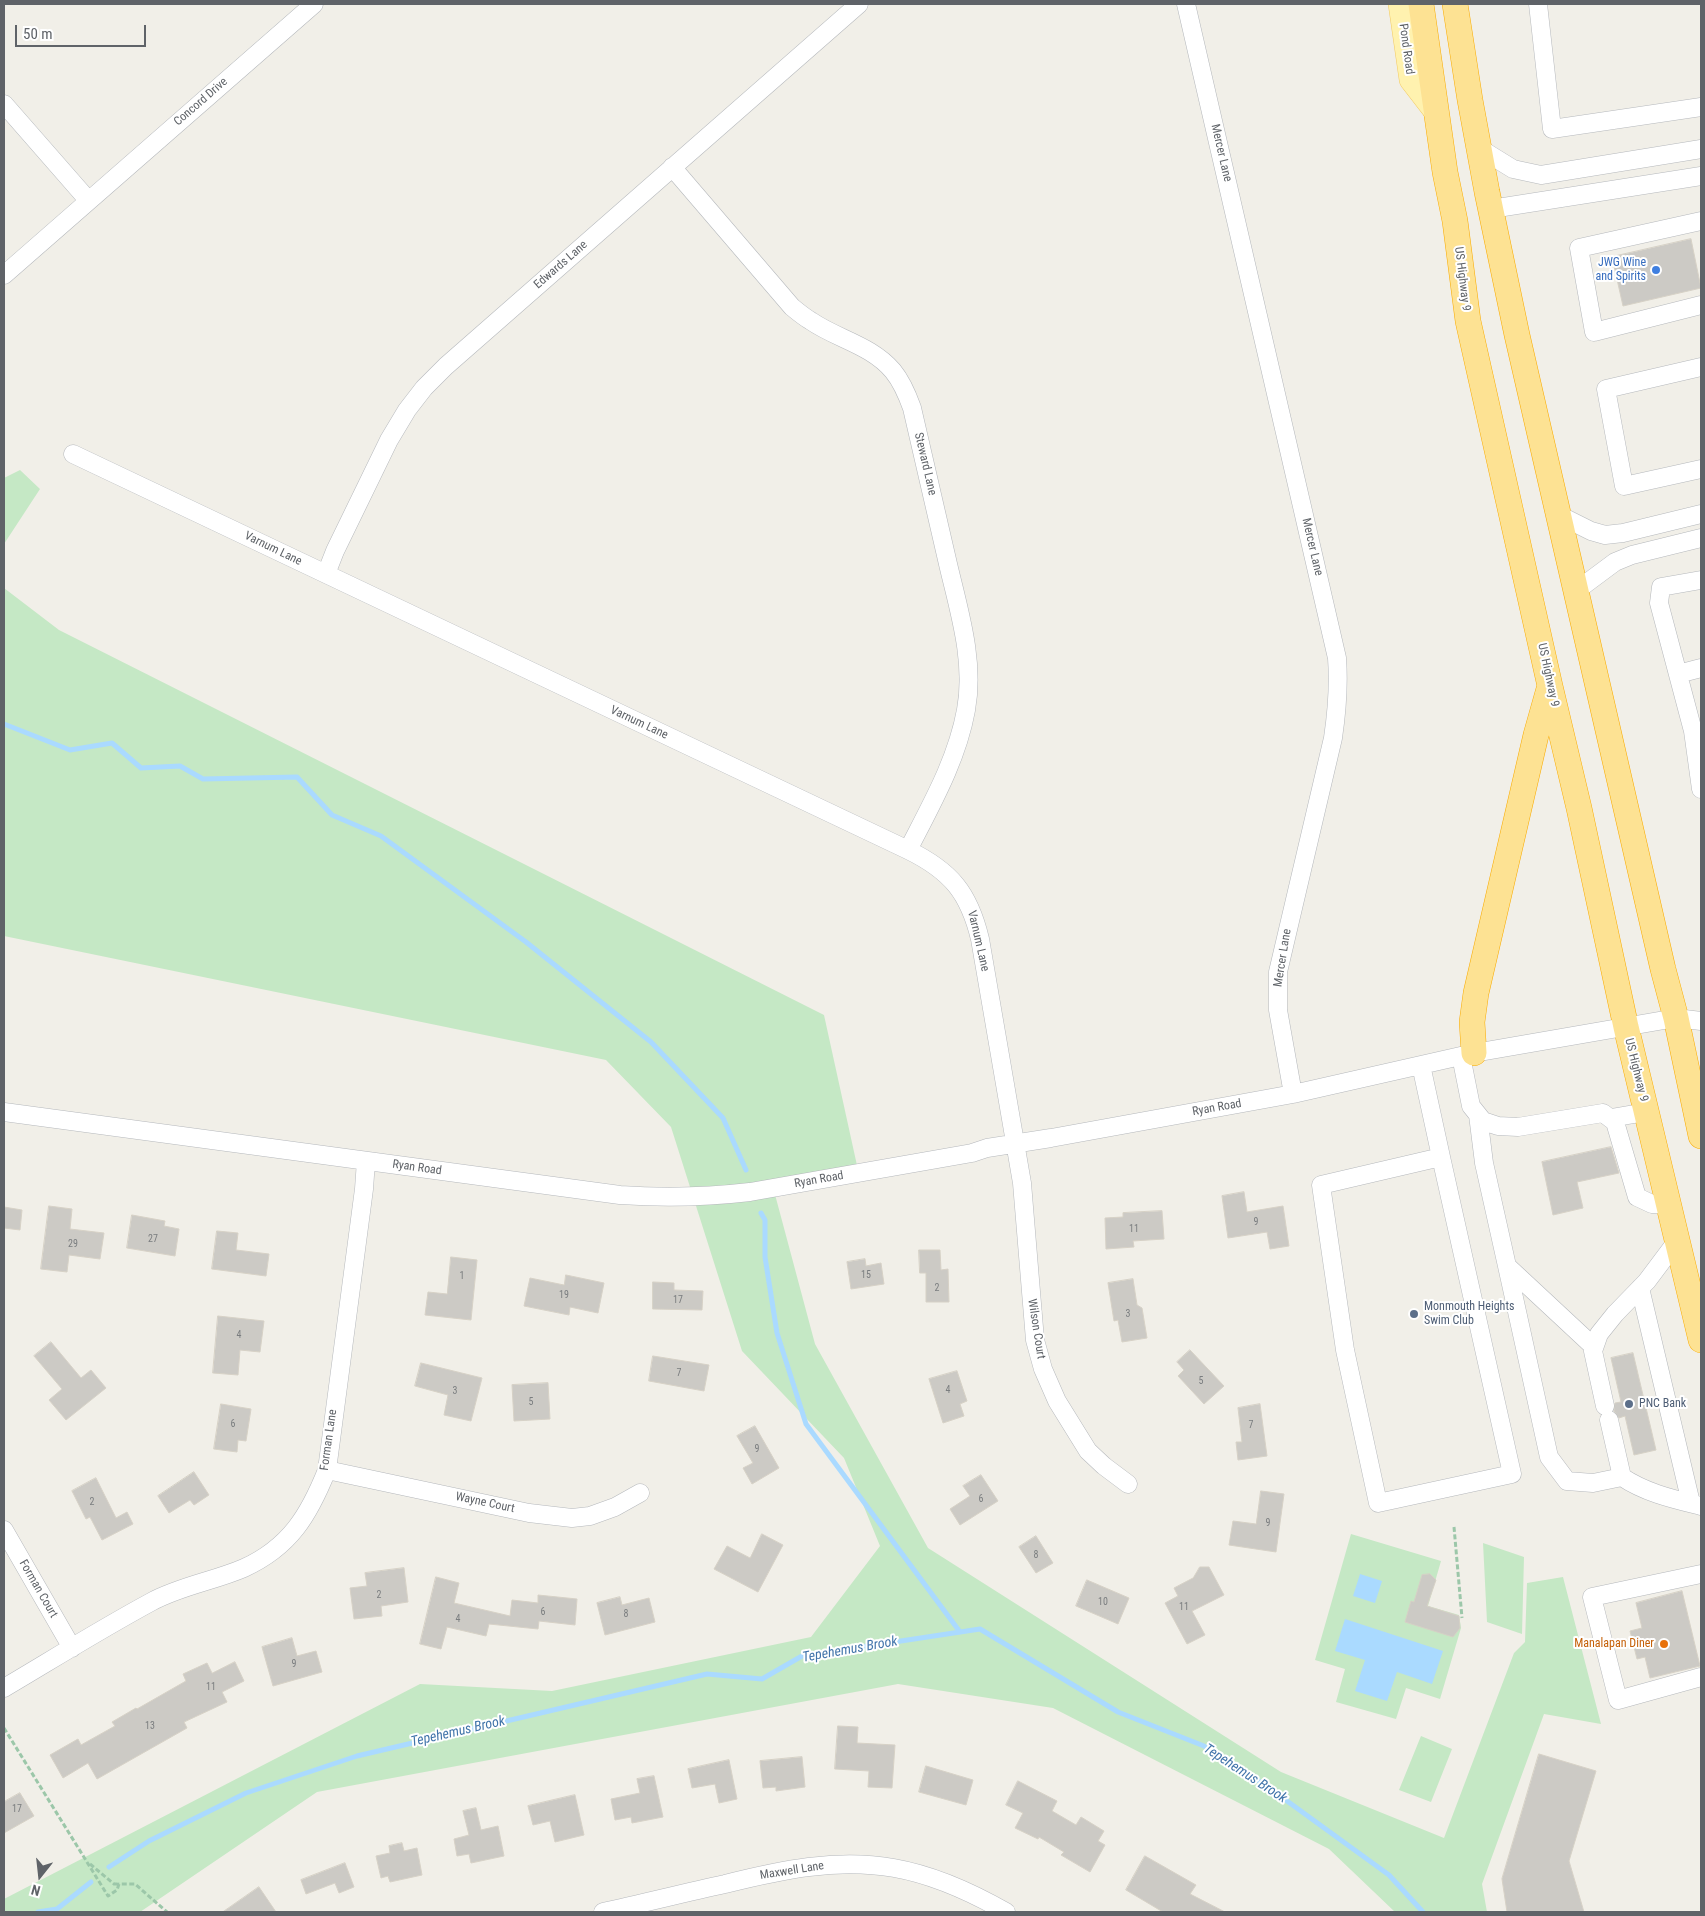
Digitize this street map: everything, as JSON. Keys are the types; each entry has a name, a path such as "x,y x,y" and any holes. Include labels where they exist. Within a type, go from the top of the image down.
{"highway":[{"name":"US Highway 9","path":"1421,4 1445,172 1455,221 1468,321 1579,808 1626,1027 1701,1340"},
{"path":"1455,4 1478,148 1517,335 1660,959 1676,1018 1701,1136"},
{"path":"1468,1055 1476,993 1536,736 1550,686"}],"main road":[{"name":"Pond Road","path":"1399,4 1410,80 1437,115"}],"street":[{"name":"Concord Drive","path":"4,275 314,4"},
{"name":"Edwards Lane","path":"326,574 335,551 389,440 407,410 424,388 446,366 859,4"},
{"name":"Mercer Lane","path":"1186,4 1337,658 1337,708 1333,738 1278,972 1278,1010 1293,1094"},
{"path":"1538,4 1552,129 1701,107"},
{"path":"4,104 88,200"},
{"path":"1478,148 1513,169 1541,175 1701,149"},
{"name":"Steward Lane","path":"672,167 792,307 811,322 860,346 880,359 891,369 905,389 912,408 964,634 969,677 966,708 959,741 949,767 908,850"},
{"path":"1491,209 1701,176"},
{"path":"1701,221 1578,248 1594,332 1701,305"},
{"path":"1701,367 1606,389 1624,486 1701,469"},
{"name":"Varnum Lane","path":"74,454 929,860 943,870 959,886 975,917 1016,1143"},
{"path":"1559,515 1591,531 1605,535 1622,533 1701,514"},
{"path":"1576,591 1615,562 1632,555 1701,538"},
{"path":"1701,580 1661,587 1659,603 1678,674 1697,730 1701,789"},
{"path":"1678,674 1701,668"},
{"name":"Ryan Road","path":"4,1112 620,1195 718,1196 972,1153 1016,1143 1293,1094 1468,1055 1676,1018 1701,1021"},
{"path":"1468,1055 1470,1106 1483,1121 1498,1126 1518,1127 1603,1113 1615,1122 1637,1197 1652,1204 1669,1205"},
{"path":"1421,1065 1512,1474 1378,1503 1345,1350 1321,1185 1441,1157"},
{"path":"1611,1118 1646,1112"},
{"path":"1478,1116 1484,1163 1549,1456 1566,1481 1594,1483 1622,1477"},
{"name":"Wilson Court","path":"1016,1143 1022,1183 1035,1340 1043,1369 1057,1400 1088,1451 1128,1484"},
{"name":"Forman Lane","path":"4,1688 153,1601 243,1568 274,1550 291,1535 306,1516 327,1470 364,1189 366,1161"},
{"path":"1640,1288 1696,1504 1655,1494 1634,1486 1622,1477 1593,1351 1599,1334 1640,1288 1677,1241"},
{"path":"1507,1266 1594,1347"},
{"name":"Wayne Court","path":"327,1470 529,1513 572,1518 590,1516 615,1507 640,1493"},
{"name":"Forman Court","path":"4,1530 72,1648"},
{"path":"1701,1574 1592,1597 1618,1700 1701,1677"},
{"name":"Maxwell Lane","path":"608,1912 781,1870 826,1864 869,1865 917,1873 960,1888 1006,1912"}],"path":[{"path":"1454,1527 1462,1618"},
{"path":"4,1728 109,1896 117,1890 119,1884"},
{"path":"88,1862 114,1884 135,1884 168,1912"}],"green space":[{"path":"20,470 40,489 4,544 4,478"},
{"path":"4,588 59,630 824,1015 858,1170 773,1187 815,1344 928,1548 1281,1772 1444,1838 1514,1653 1525,1642 1527,1583 1563,1577 1601,1724 1544,1714 1482,1884 1487,1912 1395,1912 1329,1849 1053,1708 898,1684 317,1792 140,1912 4,1912 4,1899 420,1684 552,1691 811,1637 880,1546 844,1458 742,1351 671,1127 606,1060 4,936"},
{"path":"1351,1534 1441,1561 1428,1606 1459,1615 1461,1628 1440,1699 1406,1688 1396,1719 1336,1702 1345,1669 1315,1660"},
{"path":"1483,1543 1524,1557 1522,1634 1487,1622"},
{"path":"1421,1736 1452,1749 1431,1802 1399,1790"}],"water":[{"path":"1360,1574 1382,1581 1375,1603 1353,1596"},
{"path":"1345,1619 1443,1651 1432,1684 1397,1672 1387,1701 1355,1691 1365,1660 1335,1651"}],"building":[{"name":"JWG Wine and Spirits","path":"1691,239 1701,288 1623,306 1612,257"},
{"path":"1611,1147 1619,1173 1577,1182 1583,1208 1553,1215 1542,1162"},
{"path":"1244,1192 1247,1212 1283,1206 1289,1246 1270,1249 1267,1232 1228,1238 1222,1196"},
{"path":"49,1206 72,1209 70,1229 104,1233 100,1259 69,1255 67,1272 41,1269"},
{"path":"4,1207 22,1210 20,1230 4,1228"},
{"path":"1162,1211 1164,1239 1133,1241 1134,1247 1106,1249 1105,1218 1123,1217 1123,1213"},
{"path":"132,1215 165,1221 164,1226 179,1229 175,1256 127,1248"},
{"path":"217,1231 238,1233 236,1250 269,1254 266,1276 212,1269"},
{"path":"919,1250 940,1250 941,1270 948,1269 949,1302 926,1302 926,1273 920,1273"},
{"path":"451,1257 477,1260 471,1320 425,1315 428,1292 447,1294"},
{"path":"865,1259 866,1266 881,1263 884,1284 851,1289 847,1262"},
{"path":"566,1275 604,1283 598,1313 570,1307 569,1315 524,1306 530,1278 564,1285"},
{"path":"1133,1279 1137,1305 1142,1308 1147,1338 1122,1342 1118,1320 1114,1321 1108,1283"},
{"path":"653,1282 674,1283 674,1290 703,1291 702,1310 653,1309"},
{"path":"218,1316 264,1321 260,1352 240,1350 238,1375 213,1373"},
{"path":"51,1342 81,1378 91,1370 106,1388 66,1420 49,1400 62,1389 34,1356"},
{"path":"1190,1350 1224,1386 1204,1404 1178,1376 1184,1370 1177,1362"},
{"name":"PNC Bank","path":"1633,1353 1656,1450 1634,1455 1625,1416 1619,1418 1614,1411 1615,1403 1621,1402 1611,1358"},
{"path":"653,1356 709,1365 704,1391 649,1381"},
{"path":"421,1363 482,1378 471,1421 444,1415 448,1395 415,1386"},
{"path":"957,1371 967,1401 960,1404 964,1416 943,1423 929,1379"},
{"path":"548,1383 550,1419 514,1421 512,1385"},
{"path":"221,1404 251,1409 246,1441 238,1440 237,1452 214,1449"},
{"path":"1260,1404 1267,1456 1238,1460 1236,1442 1242,1442 1238,1408"},
{"path":"755,1426 779,1468 752,1484 743,1468 753,1463 737,1436"},
{"path":"194,1472 209,1495 194,1505 190,1500 169,1513 158,1496"},
{"path":"981,1475 998,1501 960,1525 950,1509 970,1496 963,1486"},
{"path":"96,1478 116,1518 127,1512 133,1524 102,1540 90,1517 86,1519 72,1491"},
{"path":"1261,1491 1284,1494 1276,1552 1229,1545 1233,1521 1256,1524"},
{"path":"762,1534 783,1545 758,1592 714,1569 727,1546 750,1558"},
{"path":"1036,1536 1053,1563 1036,1573 1019,1547"},
{"path":"1200,1567 1209,1567 1224,1595 1192,1611 1205,1635 1187,1644 1165,1603 1178,1596 1174,1588 1193,1578"},
{"path":"404,1568 408,1602 381,1606 382,1616 354,1619 350,1588 367,1586 365,1573"},
{"path":"1430,1574 1436,1580 1427,1606 1459,1616 1460,1628 1453,1637 1405,1622 1411,1601 1414,1602 1422,1575"},
{"path":"436,1577 459,1583 454,1603 510,1616 512,1600 538,1603 538,1595 577,1599 575,1625 539,1621 538,1629 489,1624 486,1636 447,1627 441,1649 420,1644"},
{"path":"1087,1580 1129,1598 1118,1624 1076,1606"},
{"name":"Manalapan Diner","path":"1682,1591 1700,1666 1650,1678 1645,1657 1637,1659 1630,1631 1642,1628 1636,1603"},
{"path":"620,1597 622,1605 649,1598 655,1622 605,1635 597,1603"},
{"path":"292,1638 297,1656 316,1651 322,1672 273,1686 262,1647"},
{"path":"235,1662 244,1681 222,1692 227,1702 184,1722 187,1728 97,1779 88,1763 63,1778 50,1755 78,1739 81,1745 115,1726 112,1722 186,1681 183,1674 207,1663 212,1673"},
{"path":"838,1726 858,1727 857,1743 895,1745 892,1788 868,1787 869,1771 835,1769"},
{"path":"1539,1754 1596,1771 1569,1861 1584,1912 1507,1912 1502,1879"},
{"path":"802,1757 805,1787 776,1791 776,1787 763,1788 760,1761"},
{"path":"729,1760 737,1799 719,1803 715,1784 692,1788 688,1769"},
{"path":"926,1766 973,1780 966,1805 919,1792"},
{"path":"654,1776 663,1817 632,1823 631,1817 615,1820 611,1799 640,1793 637,1779"},
{"path":"1018,1781 1057,1801 1052,1811 1076,1825 1081,1817 1104,1831 1098,1841 1105,1845 1090,1872 1061,1855 1064,1852 1039,1837 1038,1839 1015,1828 1023,1813 1006,1805"},
{"path":"20,1793 34,1816 4,1833 4,1802"},
{"path":"575,1795 584,1835 555,1842 550,1821 533,1825 528,1806"},
{"path":"476,1808 481,1830 498,1826 504,1856 471,1863 469,1854 457,1856 454,1839 469,1835 463,1811"},
{"path":"402,1843 404,1851 417,1848 422,1875 390,1882 388,1876 381,1878 376,1856 390,1853 389,1846"},
{"path":"1145,1856 1196,1885 1190,1894 1225,1912 1163,1912 1126,1890"},
{"path":"345,1863 354,1887 339,1893 335,1883 306,1894 301,1880"},
{"path":"259,1887 276,1912 223,1912"}],"waterway":[{"path":"4,724 70,750 112,743 141,768 180,766 203,779 297,777 332,815 381,836 526,942 651,1042 723,1118 746,1170"},
{"path":"761,1213 765,1220 765,1257 777,1333 806,1424 960,1632"},
{"name":"Tepehemus Brook","path":"109,1867 149,1841 246,1793 357,1756 707,1674 762,1679 802,1656 980,1629 1118,1712 1204,1746 1265,1785 1389,1875 1423,1912"},
{"name":"Tepehemus Brook","path":"38,1912 57,1909 91,1882"}],"place":[{"name":"JWG Wine and Spirits","path":"1656,270"},
{"name":"Monmouth Heights Swim Club","path":"1414,1314"},
{"name":"PNC Bank","path":"1629,1404"},
{"name":"Manalapan Diner","path":"1664,1644"}]}
